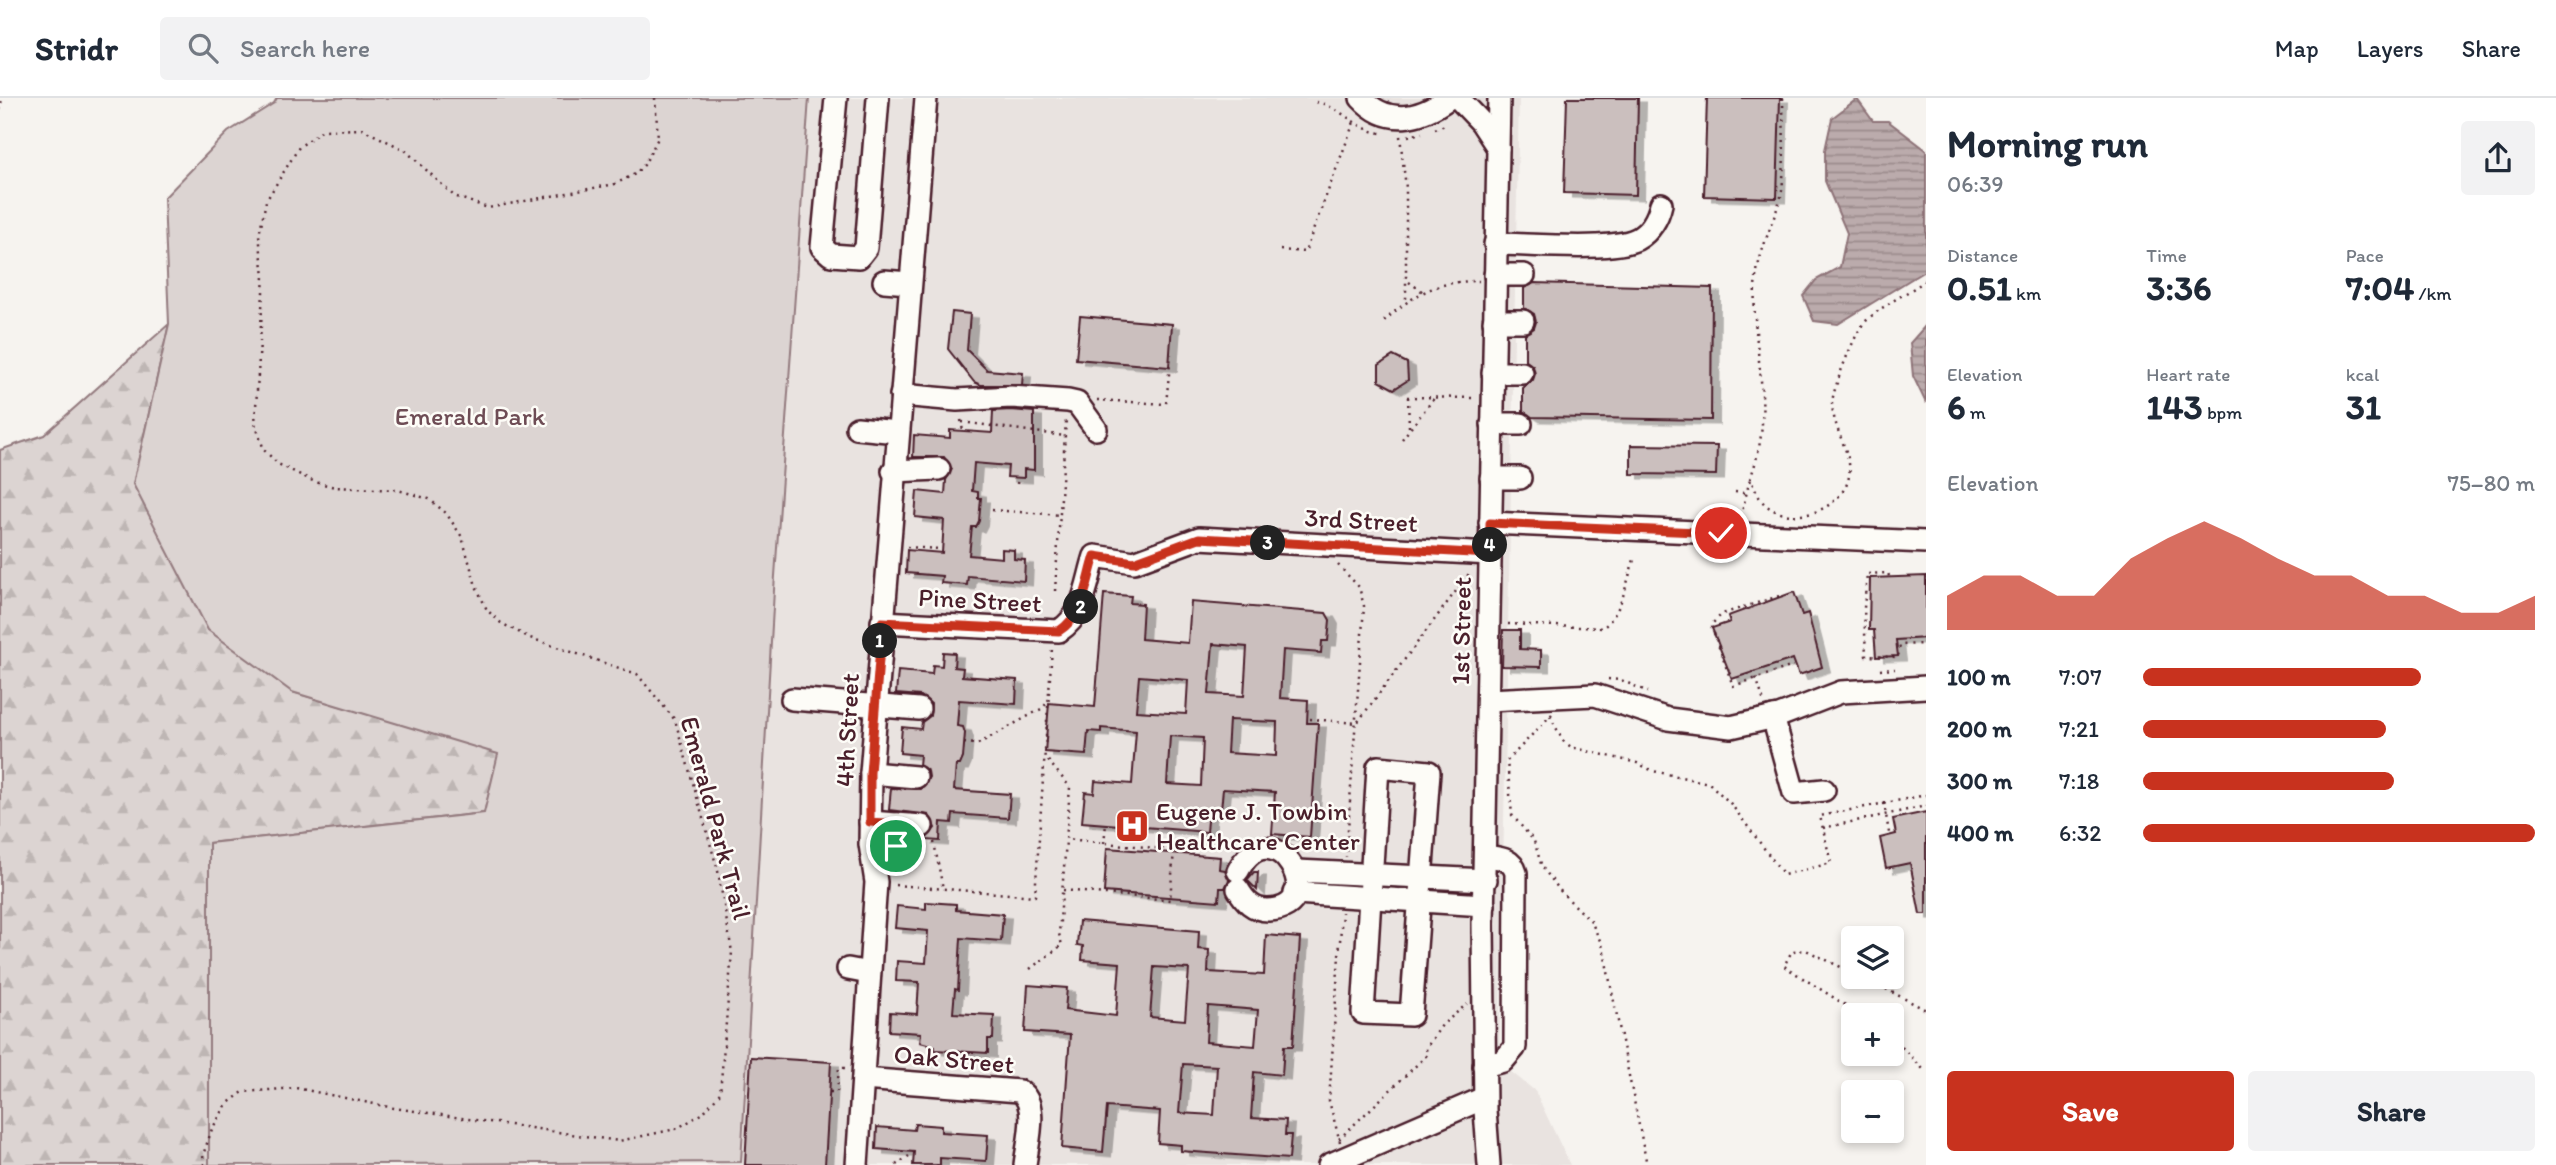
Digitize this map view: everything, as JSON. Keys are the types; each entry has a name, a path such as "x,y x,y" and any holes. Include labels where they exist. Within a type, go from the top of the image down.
{"street":[{"path":"836,98 822,247 831,255 859,257 866,248 878,98"},
{"name":"4th Street","path":"857,1165 855,1074 869,973 876,882 870,822 870,773 926,98"},
{"path":"1361,98 1373,110 1400,117 1428,113 1449,98"},
{"path":"1458,98 1481,122 1498,148"},
{"name":"1st Street","path":"1489,1165 1484,1098 1484,905 1494,321 1489,278 1495,244 1498,148 1495,99"},
{"path":"1495,244 1615,245 1637,239 1653,225 1661,204"},
{"path":"1489,278 1524,275"},
{"path":"884,281 909,283"},
{"path":"1494,321 1523,321"},
{"path":"1493,373 1522,373"},
{"path":"901,395 957,400 1011,397 1068,401 1077,403 1096,429"},
{"path":"1492,424 1521,424"},
{"path":"857,428 897,432"},
{"path":"893,471 939,469"},
{"path":"1491,478 1520,478"},
{"path":"1490,523 1926,542"},
{"name":"3rd Street","path":"1072,623 1080,611 1090,552 1134,562 1199,538 1490,554"},
{"name":"Pine Street","path":"882,622 1044,633 1059,631 1072,623"},
{"path":"1488,701 1595,695 1668,719 1731,727 1768,708 1841,692 1926,687"},
{"path":"792,699 919,709"},
{"path":"1768,708 1794,793 1824,790"},
{"path":"1378,768 1429,772 1411,1015 1363,1013 1371,874 1378,768"},
{"path":"870,773 916,778"},
{"path":"870,822 897,835 928,834"},
{"path":"1268,849 1286,856 1297,871 1295,893 1281,908 1270,910 1251,905 1238,880 1250,855 1268,849"},
{"path":"1484,1066 1503,1061 1515,1047 1516,873 1514,864 1506,858 1486,856"},
{"path":"1297,871 1486,880"},
{"path":"1295,893 1484,905"},
{"path":"848,969 869,973"},
{"name":"Oak Street","path":"855,1074 1012,1089 1024,1094 1031,1107 1025,1165"},
{"path":"1336,1158 1484,1098"}],"path":[{"path":"0,110 2,98"},
{"name":"Emerald Park Trail","path":"204,1165 203,1155 212,1129 227,1104 243,1092 296,1088 394,1108 619,1141 676,1129 702,1114 720,1093 732,952 718,871 675,720 637,674 530,638 501,624 487,610 476,586 462,537 446,513 429,499 398,490 315,482 278,464 264,450 255,423 264,276 259,235 266,201 299,147 323,130 362,129 405,150 454,196 488,208 614,184 635,174 644,165 657,138 655,98"},
{"path":"1740,519 1745,493 1758,458 1764,394 1755,288 1771,219 1781,198 1783,98"},
{"path":"1280,250 1304,252 1354,122"},
{"path":"1400,136 1406,188 1406,301"},
{"path":"1384,321 1406,301 1449,281 1489,278"},
{"path":"1407,280 1423,292"},
{"path":"1751,479 1760,499 1780,513 1813,513 1836,500 1850,471 1832,403 1844,367 1864,324 1926,280"},
{"path":"1091,399 1166,404 1171,354"},
{"path":"1409,427 1407,397 1493,399"},
{"path":"1402,439 1409,427 1436,397"},
{"path":"1055,591 1067,415"},
{"path":"961,422 1065,436"},
{"path":"1017,484 1018,478"},
{"path":"1735,492 1745,493"},
{"path":"992,510 1061,515"},
{"path":"897,546 939,549"},
{"path":"1500,623 1602,628 1610,623 1617,609 1635,557"},
{"path":"1331,558 1359,587 1364,606 1346,864"},
{"path":"1357,723 1472,569"},
{"path":"1889,576 1888,573 1867,574 1864,608 1866,656 1898,657 1900,645 1926,644"},
{"path":"1779,596 1721,614 1711,625 1732,686 1793,666"},
{"path":"885,885 1035,896 1053,638"},
{"path":"1876,670 1900,669"},
{"path":"1754,671 1768,708"},
{"path":"1606,679 1620,680 1654,695"},
{"path":"1567,695 1507,761 1511,815 1534,841 1542,866 1562,893 1591,921 1603,947 1647,1165"},
{"path":"964,743 978,744 1042,708 1049,700"},
{"path":"1550,716 1563,741 1571,747 1637,763 1653,771 1709,783 1731,804 1784,874 1831,863 1820,816 1926,795"},
{"path":"1310,719 1357,723"},
{"path":"1030,969 1062,945 1059,934 1070,787 1045,757"},
{"path":"1884,803 1889,833"},
{"path":"1823,828 1926,806"},
{"path":"1104,843 1106,824"},
{"path":"928,834 943,889"},
{"path":"1063,890 1170,900 1174,850 1067,839"},
{"path":"1336,1158 1339,1139 1329,1101 1343,906"},
{"path":"1841,967 1806,950 1792,951 1784,966 1788,972 1803,977 1843,1003"},
{"path":"1886,989 1926,1010"},
{"path":"1339,1139 1427,1055 1426,1048 1442,1025 1467,1003"},
{"path":"1904,1049 1926,1072"},
{"path":"837,1092 839,1068 855,1074"},
{"path":"830,1092 844,1093"},
{"path":"897,1165 909,1156"}],"shaded area":[{"name":"Eugene J. Towbin Healthcare Center","path":"809,98 1519,98 1499,1062 1535,1091 1570,1165 553,1165 741,1162 774,590"},
{"path":"1857,99 1873,121 1888,121 1926,150 1926,270 1838,324 1814,321 1803,296 1816,280 1840,267 1847,233 1825,181 1825,150 1832,118"},
{"path":"1926,325 1926,403 1913,376 1910,343"}],"green space":[{"name":"Emerald Park","path":"277,98 809,98 774,590 741,1162 209,1165 209,843 484,813 498,754 292,692 208,630 133,484 169,324 164,198 228,132 274,103"},
{"path":"169,324 133,484 292,692 499,753 484,813 209,843 209,1165 0,1165 0,450 44,435"}],"building":[{"path":"1567,98 1638,98 1636,195 1564,193"},
{"path":"1707,98 1780,98 1777,198 1704,196"},
{"path":"1534,283 1712,288 1711,420 1532,417 1523,411 1523,388 1533,380 1535,374 1533,366 1525,360 1525,334 1534,328 1536,322 1534,314 1524,308 1524,288"},
{"path":"952,312 970,314 967,350 987,370 1023,373 1022,385 981,385 974,382 948,349"},
{"path":"1080,316 1172,324 1169,367 1076,359"},
{"path":"1393,356 1407,363 1408,380 1394,389 1379,381 1379,365"},
{"path":"993,411 1034,412 1034,470 1024,469 1024,478 1007,477 1008,466 974,463 972,491 978,492 978,498 981,498 979,521 976,527 972,527 969,555 1002,558 1002,549 1014,550 1014,559 1025,560 1024,581 968,576 967,585 941,583 942,576 906,573 907,550 942,553 944,520 915,517 917,491 945,494 946,480 952,469 944,457 913,457 914,435 950,438 950,430 992,433"},
{"path":"1631,445 1717,446 1716,475 1631,474"},
{"path":"1926,576 1926,638 1896,640 1898,656 1876,657 1874,630 1869,630 1870,578"},
{"path":"1794,592 1802,615 1808,613 1822,667 1799,675 1793,659 1732,679 1712,628 1730,622 1728,616"},
{"path":"1104,594 1131,596 1130,603 1143,604 1141,639 1188,643 1191,602 1326,613 1330,620 1328,641 1322,641 1321,653 1283,650 1280,698 1308,700 1307,723 1318,723 1310,837 1272,834 1275,792 1223,789 1221,810 1209,809 1207,832 1082,822 1085,792 1094,793 1095,781 1132,784 1136,731 1101,728 1101,732 1088,731 1086,755 1045,752 1049,703 1095,707","holes":["1213,644 1247,647 1244,696 1209,694","1139,676 1188,680 1186,714 1136,711","1229,720 1277,722 1276,756 1227,753","1170,736 1203,738 1201,786 1167,784"]},
{"path":"1503,630 1520,630 1520,649 1541,650 1541,667 1502,666"},
{"path":"943,652 955,653 954,667 963,668 962,676 1017,680 1016,704 959,700 957,726 963,727 965,733 963,758 960,765 956,765 954,790 1010,794 1008,818 953,814 952,823 941,822 940,841 925,840 935,828 929,815 889,810 891,788 921,789 929,777 928,771 919,765 920,755 900,753 902,727 921,729 922,722 930,716 931,704 921,696 896,694 898,671 932,674 933,665 942,666"},
{"path":"1926,812 1926,914 1920,914 1910,863 1886,868 1880,838 1896,834 1893,819"},
{"path":"1107,848 1220,857 1219,869 1225,870 1229,880 1225,888 1220,888 1219,901 1104,892"},
{"path":"1254,872 1258,872 1257,890 1247,880"},
{"path":"926,902 956,904 956,910 1003,914 1001,941 961,938 958,990 955,989 953,1013 994,1015 993,1039 988,1039 988,1053 935,1050 935,1046 920,1042 921,1033 889,1031 890,1012 917,1014 919,982 896,981 897,961 926,963 928,931 895,928 897,906 926,909"},
{"path":"1079,921 1199,931 1198,949 1209,950 1208,972 1264,975 1266,935 1300,938 1293,1046 1284,1046 1282,1075 1254,1072 1251,1118 1286,1120 1285,1135 1291,1135 1289,1159 1181,1151 1181,1145 1158,1143 1160,1111 1107,1107 1103,1152 1062,1148 1070,1035 1025,1032 1028,985 1067,988 1065,1010 1116,1016 1120,963 1082,960 1083,946 1077,945","holes":["1154,967 1189,969 1185,1020 1150,1017","1208,1006 1258,1010 1255,1046 1206,1042","1183,1064 1217,1066 1214,1115 1179,1113"]},
{"path":"751,1057 831,1062 825,1165 745,1165"},
{"path":"915,1124 941,1126 941,1132 988,1135 986,1161 940,1158 940,1165 913,1165 914,1152 876,1149 877,1127 914,1130"}],"place":[{"name":"Eugene J. Towbin Healthcare Center","path":"1132,826"}],"route":[{"path":"896,846 898,824 870,822 870,773 882,622 1044,633 1059,631 1072,623 1080,611 1095,556 1134,562 1199,538 1395,551 1490,554 1490,523 1721,533"}]}
